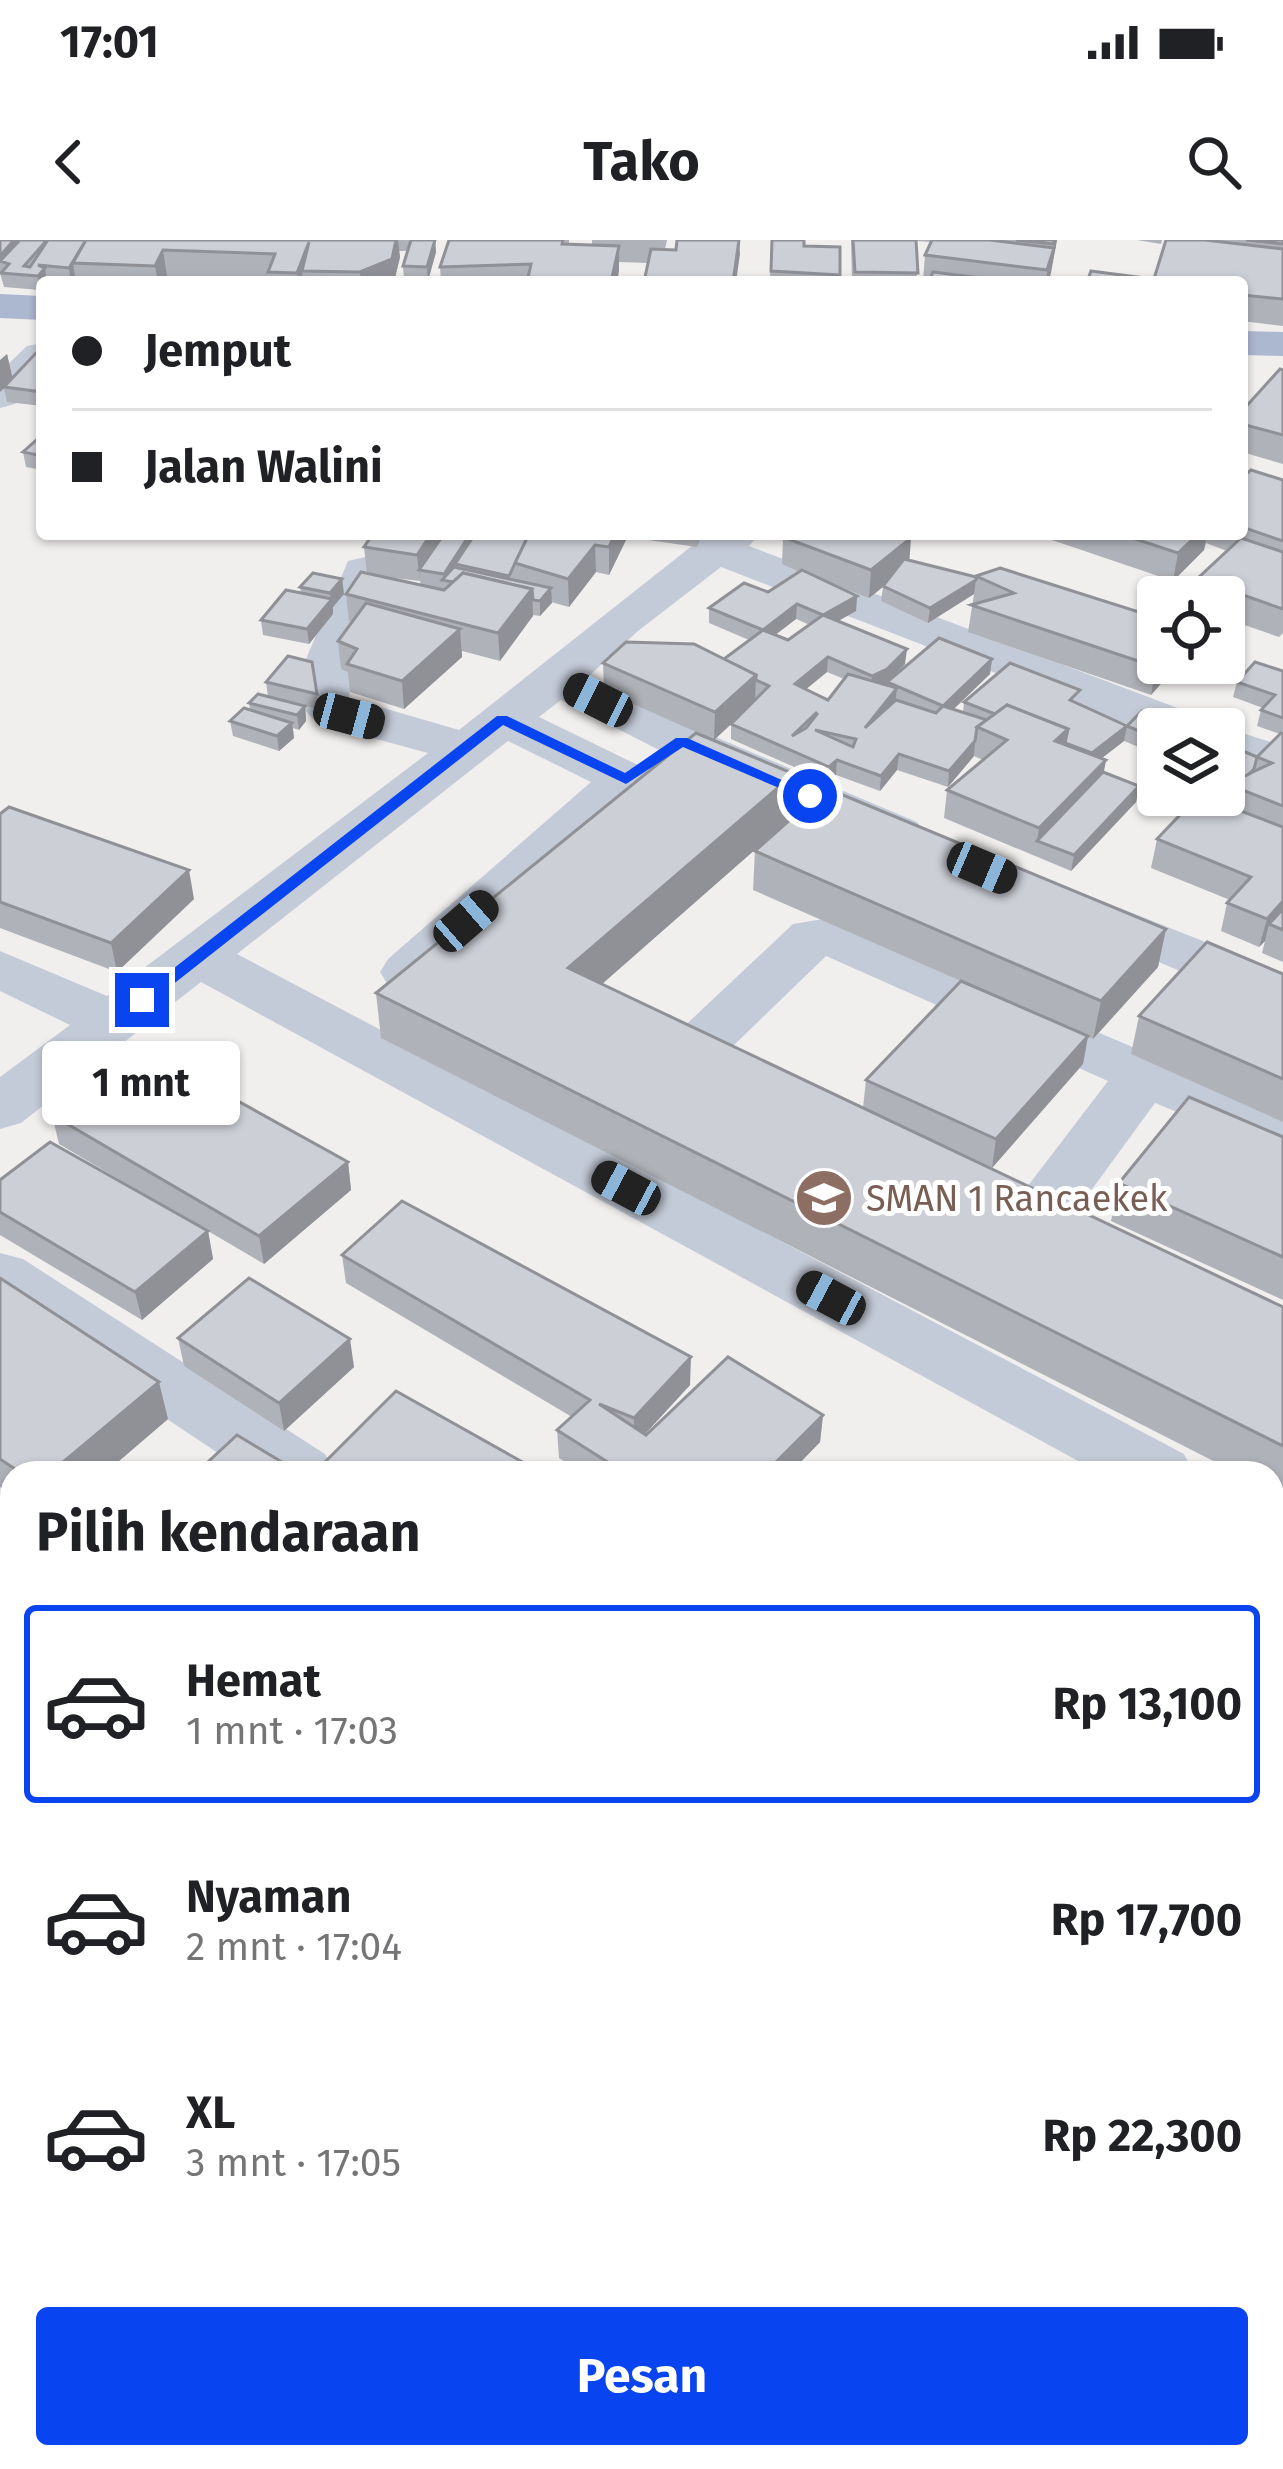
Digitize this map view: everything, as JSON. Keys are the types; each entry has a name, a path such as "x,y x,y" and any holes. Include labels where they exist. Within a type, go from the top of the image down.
{"main road":[{"path":"0,306 36,308"},
{"path":"1248,343 1283,344"}],"street":[{"path":"0,395 36,361"},
{"path":"0,1108 557,680 621,620 726,541 1137,709"},
{"path":"365,571 329,661 323,703 335,712 483,733 626,779"},
{"path":"557,680 681,741 939,850"},
{"path":"338,1034 626,779 681,741"},
{"path":"1245,750 1283,764"},
{"path":"1047,896 1283,995"},
{"path":"802,1110 698,1059 698,1048 814,937 821,936 1283,1136"},
{"path":"201,957 1138,1461"},
{"path":"0,969 113,1022"},
{"path":"1033,1224 1145,1073"},
{"path":"0,1276 283,1461"}],"building":[{"path":"0,240 14,240 0,256"},
{"path":"20,240 47,240 24,266 30,267 48,240 86,240 69,268 38,265 45,268 38,276 1,273 9,264 0,261"},
{"path":"86,240 396,240 392,259 360,272 302,271 309,242 297,273 268,272 275,254 163,250 155,266 73,263"},
{"path":"411,240 435,240 427,267 403,266"},
{"path":"449,240 563,240 562,244 619,246 612,276 528,276 531,264 440,267"},
{"path":"677,240 739,240 734,276 645,276 651,249 676,250"},
{"path":"772,240 840,247 840,275 771,271"},
{"path":"853,240 916,240 918,273 855,272"},
{"path":"932,240 990,240 1054,248 1047,270 925,255"},
{"path":"1166,240 1283,249 1283,299 1248,296 1248,276 1155,276"},
{"path":"1091,271 1130,276 1089,276"},
{"path":"36,353 36,391 4,387"},
{"path":"1283,370 1283,435 1248,426 1248,404"},
{"path":"36,440 36,455 23,452"},
{"path":"1248,473 1283,480 1283,541 1248,529"},
{"path":"369,540 427,540 417,555 364,547"},
{"path":"440,540 466,540 444,574 419,570"},
{"path":"471,540 526,540 509,576 455,564"},
{"path":"526,540 612,540 609,547 595,545 568,579 515,563"},
{"path":"791,540 908,540 871,570"},
{"path":"1138,540 1192,540 1178,553"},
{"path":"1239,540 1283,552 1283,609 1245,596 1245,576 1200,576"},
{"path":"904,559 976,580 930,608 883,586"},
{"path":"454,567 551,588 540,601 533,600 532,589 463,573 453,582 442,580"},
{"path":"1000,568 1137,611 1137,661 971,605 1014,593 976,576"},
{"path":"802,570 857,596 823,615 797,604 763,630 709,608 744,583 768,592"},
{"path":"361,572 444,590 463,573 532,589 498,633 346,594"},
{"path":"313,573 342,579 330,593 300,587"},
{"path":"286,590 332,599 307,629 261,620"},
{"path":"366,603 460,629 402,681 347,664 357,649 338,641"},
{"path":"823,615 907,649 887,669 872,676 828,657 795,684 828,700 848,674 897,688 865,728 896,700 936,713 943,706 987,720 977,727 975,741 949,771 899,754 881,776 837,760 829,767 731,724 769,686 724,659 763,630 788,640","holes":["815,730 856,739 853,747"]},
{"path":"939,638 992,659 943,706 887,682"},
{"path":"626,642 694,644 756,675 715,712 603,663"},
{"path":"288,656 312,662 317,694 266,682"},
{"path":"1255,662 1283,671 1283,718 1261,710 1275,695 1243,684"},
{"path":"1010,663 1080,690 1070,700 1127,726 1092,753 1065,743 1068,729 1007,705 995,714 964,702"},
{"path":"258,694 305,706 297,715 249,703"},
{"path":"1007,705 1068,729 1055,741 1106,760 1039,828 947,790 1007,740 977,727"},
{"path":"244,708 292,723 277,736 230,721"},
{"name":"SMAN 1 Rancaekek","path":"696,733 794,774 568,968 1283,1307 1283,1446 376,993"},
{"path":"1283,734 1283,806 1245,791 1245,776 1272,763 1257,757"},
{"path":"1245,752 1257,757 1245,776"},
{"path":"1103,772 1137,785 1074,855 1037,841"},
{"path":"826,788 1166,929 1101,1001 755,851"},
{"path":"9,807 189,870 111,943 0,902 0,814"},
{"path":"1245,813 1283,827 1283,901 1267,919 1227,903 1251,877 1157,839 1179,816"},
{"path":"1283,909 1283,930 1269,924"},
{"path":"1207,942 1283,974 1283,1079 1139,1016"},
{"path":"961,981 1088,1036 996,1139 866,1080"},
{"path":"142,1048 348,1162 259,1236 52,1115"},
{"path":"1189,1097 1283,1137 1283,1257 1119,1183"},
{"path":"50,1142 208,1231 135,1292 0,1212 0,1180"},
{"path":"402,1201 691,1357 634,1418 599,1404 646,1435 728,1357 823,1415 777,1461 606,1461 557,1430 590,1400 342,1255"},
{"path":"0,1278 159,1382 64,1461 0,1459"},
{"path":"249,1278 350,1339 279,1403 178,1338"},
{"path":"396,1391 521,1461 326,1461"},
{"path":"237,1435 280,1461 209,1461"}],"place":[{"name":"SMAN 1 Rancaekek","path":"824,1198"}],"route":[{"path":"142,1000 502,719 626,779 681,741 810,796"}]}
